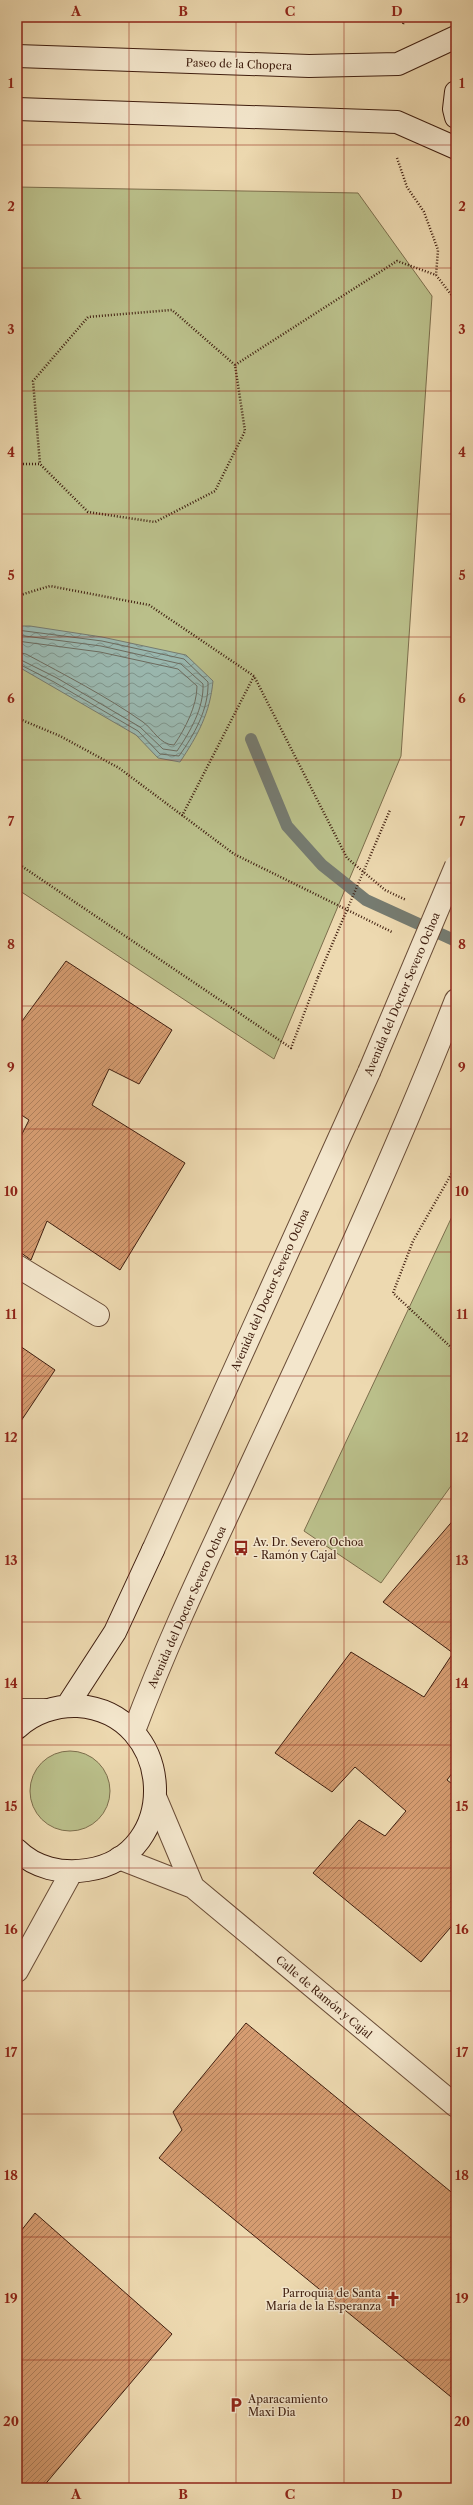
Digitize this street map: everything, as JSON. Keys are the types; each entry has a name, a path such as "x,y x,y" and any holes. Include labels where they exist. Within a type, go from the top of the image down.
{"street":[{"name":"Paseo de la Chopera","path":"17,56 309,66 398,64 456,37"},
{"path":"456,92 454,109 456,117"},
{"path":"17,108 397,122 456,148"},
{"name":"Avenida del Doctor Severo Ochoa","path":"57,1708 115,1632 154,1550 369,1072 456,866"},
{"name":"Avenida del Doctor Severo Ochoa","path":"134,1731 160,1661 275,1414 422,1086 456,1000"},
{"path":"17,1266 98,1315"},
{"path":"17,1710 91,1707 109,1714 134,1731 148,1752 155,1775 156,1799 149,1822 137,1843 119,1858 97,1869 71,1873 46,1868 23,1856 17,1850"},
{"path":"17,1728 25,1720 57,1708"},
{"name":"Calle de Ramón y Cajal","path":"156,1799 193,1887"},
{"name":"Calle de Ramón y Cajal","path":"119,1858 193,1887 456,2106"},
{"path":"17,1972 71,1873"}],"path":[{"path":"235,365 397,260 436,275 456,301"},
{"path":"172,310 235,365 245,431 215,491 155,522 88,512 40,464 33,381 88,317 172,310"},
{"path":"17,464 40,464"},
{"path":"17,596 50,586 149,604 254,676 347,858 384,890 413,903"},
{"path":"182,816 254,676"},
{"path":"17,718 60,736 119,768 234,854 394,934"},
{"path":"17,863 291,1048 318,977 390,810"},
{"path":"456,1166 413,1241 393,1292 456,1352"}],"green space":[{"path":"17,187 358,193 432,296 401,756 274,1059 17,889"},
{"path":"456,1208 456,1479 381,1583 304,1531"},
{"path":"62,1751 78,1751 99,1762 110,1783 110,1799 99,1820 78,1831 62,1831 48,1825 41,1820 36,1813 30,1799 30,1783 36,1769 41,1762 48,1757"}],"water":[{"path":"17,626 30,626 102,637 186,655 213,681 206,714 198,733 180,762 158,758 136,735 17,666"}],"building":[{"path":"66,961 172,1030 139,1084 109,1069 92,1105 185,1163 120,1270 47,1221 31,1260 17,1250 17,1144 29,1120 17,1112 17,1028"},
{"path":"17,1344 55,1370 17,1427"},
{"path":"456,1517 456,1768 447,1780 456,1787 456,1921 421,1962 313,1873 359,1820 385,1836 406,1811 355,1767 332,1792 275,1753 351,1652 424,1697 453,1653 383,1602"},
{"name":"Parroquia de Santa María de la Esperanza","path":"246,2023 456,2196 456,2401 159,2158 182,2130 173,2112"},
{"path":"35,2213 172,2334 42,2488 21,2488 17,2451 17,2236"}],"waterway":[{"path":"251,739 287,826 322,865 366,900 456,941"}],"place":[{"name":"Av. Dr. Severo Ochoa - Ramón y Cajal","path":"241,1548"},
{"name":"Parroquia de Santa María de la Esperanza","path":"393,2299"},
{"name":"Aparacamiento Maxi Dia","path":"236,2405"}]}
